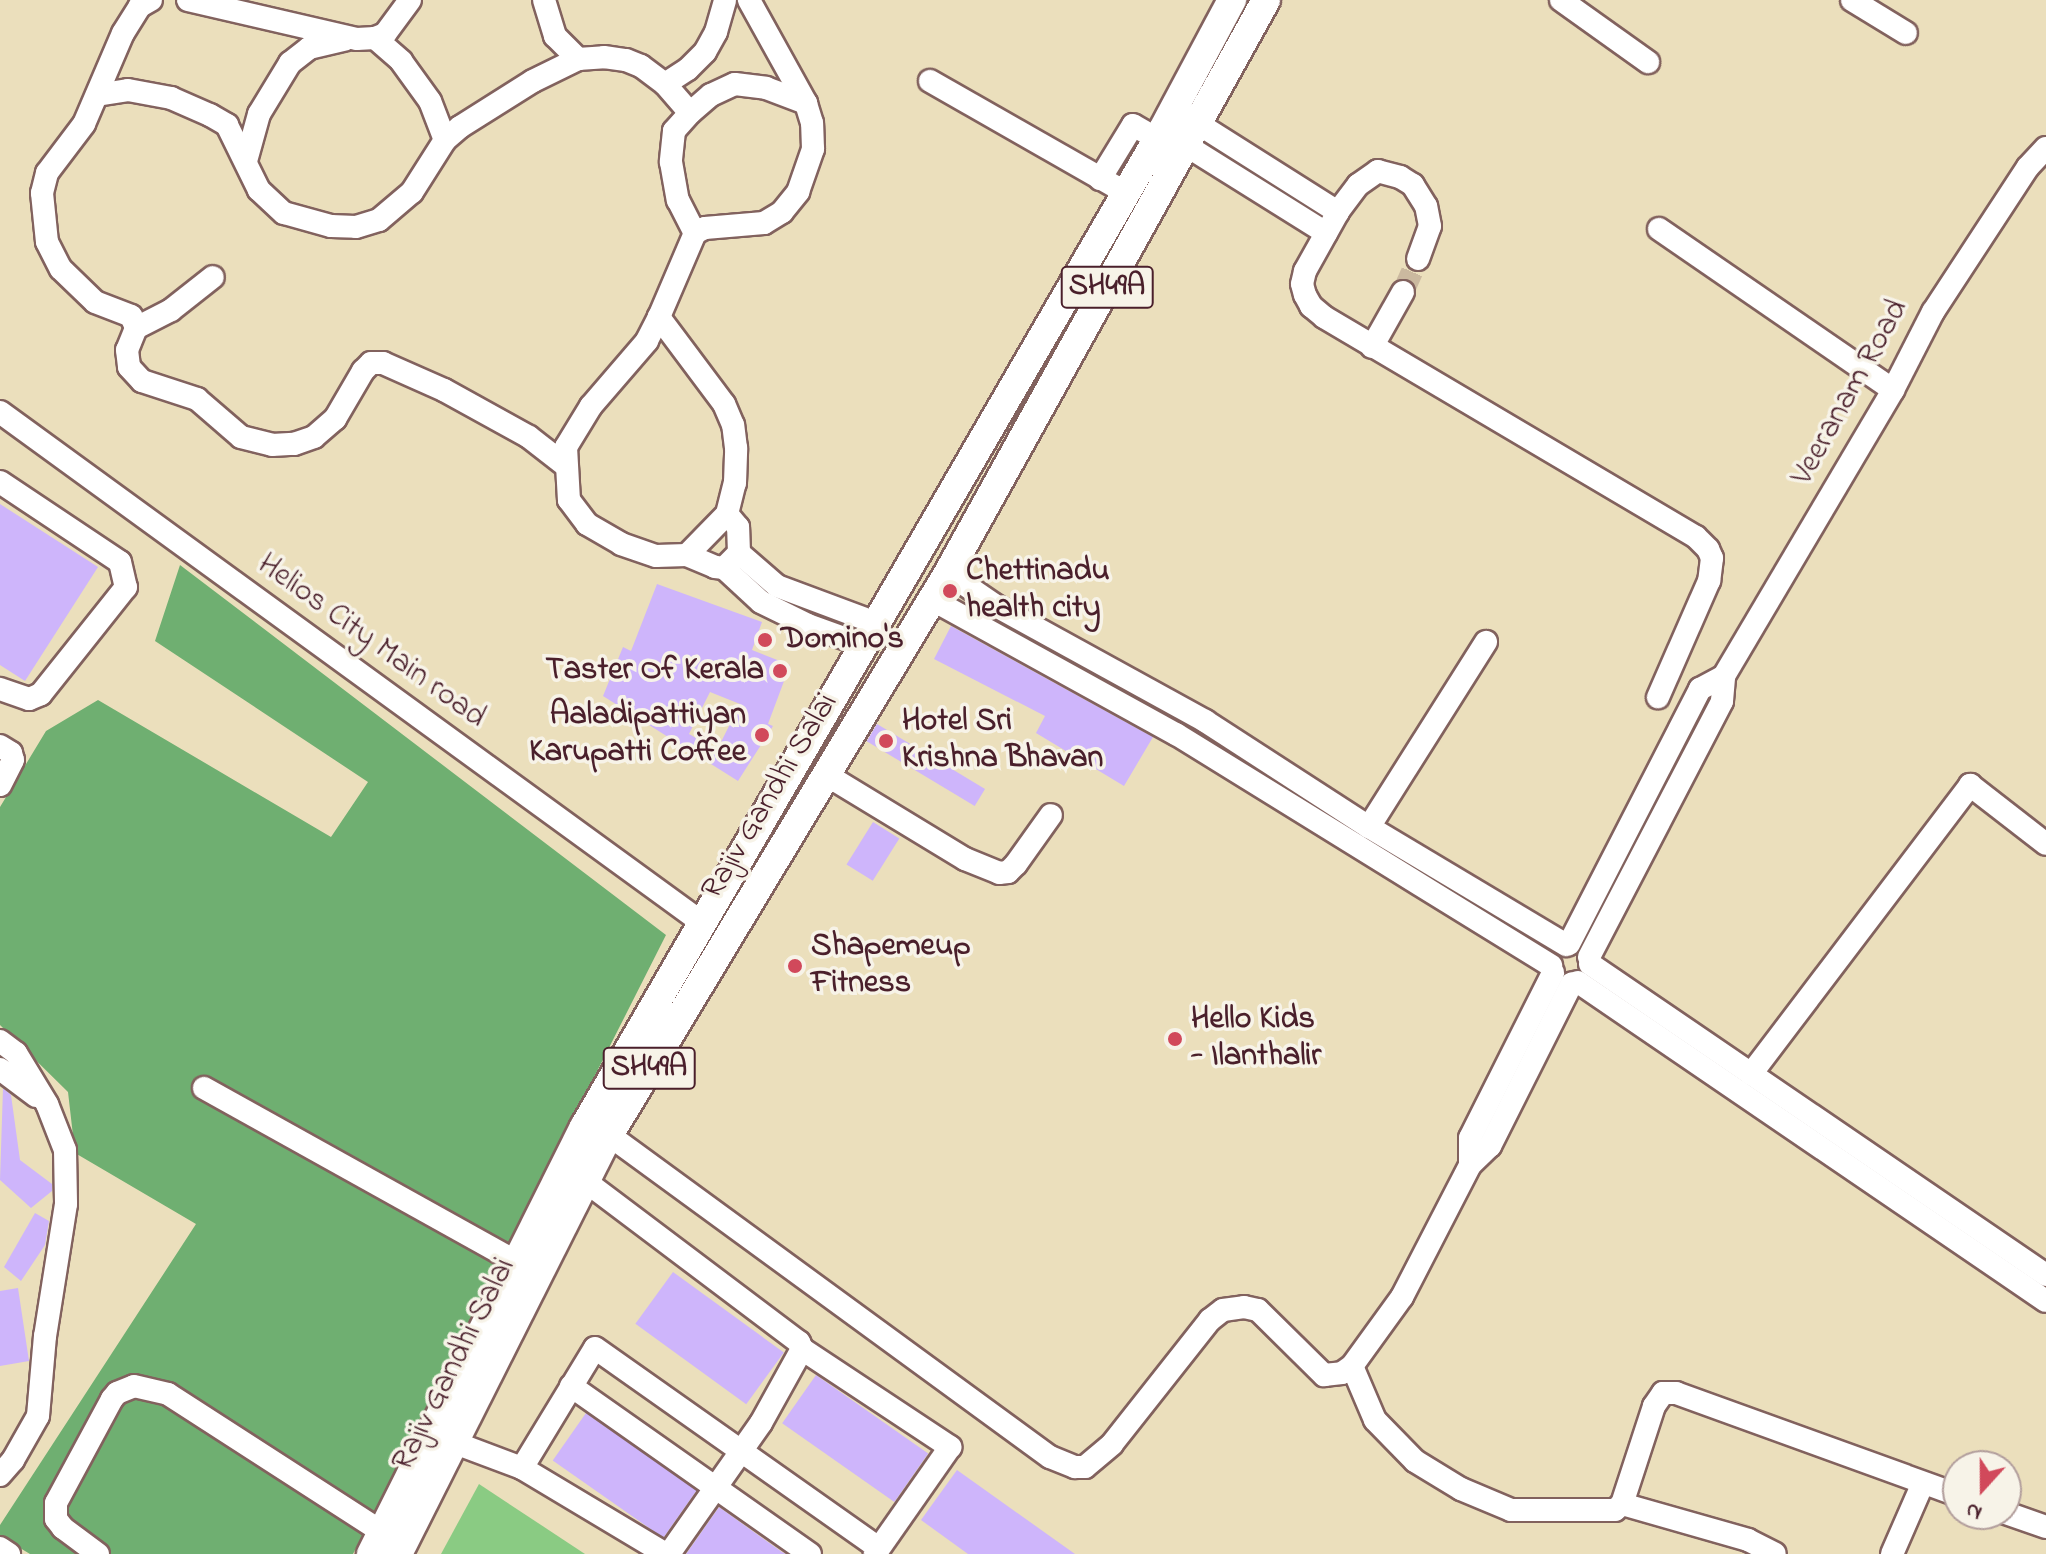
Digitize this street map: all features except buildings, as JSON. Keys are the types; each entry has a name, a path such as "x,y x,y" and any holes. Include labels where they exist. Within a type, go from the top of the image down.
{"main road":[{"name":"Rajiv Gandhi Salai","path":"384,1547 609,1135 948,573 1176,130 1232,0"},
{"name":"Rajiv Gandhi Salai","path":"442,1438 516,1262 584,1127 1126,193 1176,130 1266,0"}],"street":[{"path":"136,328 131,316 95,302 74,285 47,242 42,218 42,193 47,173 84,124 123,33 140,6 151,0"},
{"path":"188,0 366,38 401,61 430,101 445,140"},
{"path":"246,161 259,114 290,63 309,48 366,38 394,26 410,0"},
{"path":"544,0 555,36 578,59"},
{"path":"665,84 688,69 705,52 716,32 725,0"},
{"path":"732,560 687,555 656,556 639,552 587,524 569,500 565,465 566,447 577,424 647,341 695,233 705,228 764,223 782,212 798,192 813,149 812,123 806,103 749,0"},
{"path":"1561,0 1648,62"},
{"path":"1852,0 1906,33"},
{"path":"97,95 128,90 171,98 210,115 227,125 259,190 284,213 331,226 356,227 379,220 412,192 445,140 533,81 578,59 604,57 641,66 665,84 690,113"},
{"path":"930,81 1126,193"},
{"path":"695,233 678,200 671,162 674,131 711,95 735,84 766,88 806,103"},
{"path":"1100,179 1133,125 1176,130 1338,212"},
{"path":"1176,130 1326,233"},
{"name":"Veeranam Road","path":"1724,676 1893,390 1933,312 2028,167 2046,148"},
{"path":"1418,259 1428,235 1429,218 1420,194 1400,177 1378,171 1368,174 1338,212 1305,271 1302,284 1311,306 1324,317 1696,537 1708,549 1712,558 1709,581 1658,697"},
{"path":"1659,229 1893,390"},
{"path":"213,277 171,310 136,328 127,350 129,367 142,381 197,399 241,437 256,443 294,444 314,437 335,419 363,371 376,362 444,390 529,437 565,465"},
{"path":"1372,347 1403,292"},
{"path":"659,317 724,404 733,425 735,483 727,514 687,555"},
{"name":"Helios City Main road","path":"0,412 704,924"},
{"path":"0,482 120,562 126,587 41,694 29,699 0,689"},
{"path":"727,514 738,527 732,560 761,602 808,625 870,634"},
{"path":"948,573 996,606 1190,713 1369,827 1567,944"},
{"path":"931,599 1176,734 1326,828 1751,1074 2046,1275"},
{"path":"1369,827 1486,642"},
{"path":"1724,676 1700,689 1567,944 1554,953 1572,971 2046,1301"},
{"path":"609,1135 1050,1457 1075,1467 1085,1467 1112,1444 1210,1320 1223,1310 1235,1307 1258,1310 1324,1375 1342,1373 1352,1366 1402,1297 1470,1165 1490,1146 1560,1006 1572,971 1722,701 1724,676"},
{"path":"1176,734 1190,713"},
{"path":"0,746 11,753 13,760 0,785"},
{"path":"825,774 965,859 999,873 1008,872 1016,864 1051,815"},
{"path":"1751,1074 1970,785 2046,844"},
{"path":"1326,828 1337,806"},
{"path":"1470,1165 1470,1138 1539,994 1572,971"},
{"path":"1539,994 1560,1006"},
{"path":"0,1041 16,1053 47,1104 65,1150 66,1204 45,1336 38,1416 13,1460 0,1475"},
{"path":"0,1069 47,1104"},
{"path":"204,1088 516,1262"},
{"path":"522,1468 595,1348 877,1551 950,1447 802,1349 799,1342 585,1181"},
{"path":"442,1438 522,1468 659,1552 668,1553 761,1423 802,1349"},
{"path":"1352,1366 1375,1420 1415,1461 1461,1489 1511,1510 1615,1510 1622,1504 1654,1406 1663,1393 1676,1393 1942,1490"},
{"path":"98,1554 63,1528 56,1519 56,1503 112,1399 125,1388 134,1386 168,1394 384,1547"},
{"path":"571,1386 810,1554"},
{"path":"1892,1554 1923,1483"},
{"path":"1622,1504 1748,1540 1775,1554"},
{"path":"2022,1519 2046,1527"},
{"path":"0,1548 9,1554"}],"green space":[{"path":"180,565 666,935 353,1554 30,1554 0,1536 0,1525 196,1224 75,1153 68,1092 0,1025 0,807 46,731 98,700 331,837 368,782 155,641"},
{"path":"479,1484 585,1554 441,1554"}],"tunnel":[{"path":"1403,292 1418,259"}],"place":[{"name":"Chettinadu health city","path":"950,591"},
{"name":"Domino's","path":"765,640"},
{"name":"Taster Of Kerala","path":"780,671"},
{"name":"Aaladipattiyan Karupatti Coffee","path":"762,735"},
{"name":"Hotel Sri Krishna Bhavan","path":"886,741"},
{"name":"Shapemeup Fitness","path":"795,966"},
{"name":"Hello Kids - Ilanthalir","path":"1175,1039"}]}
